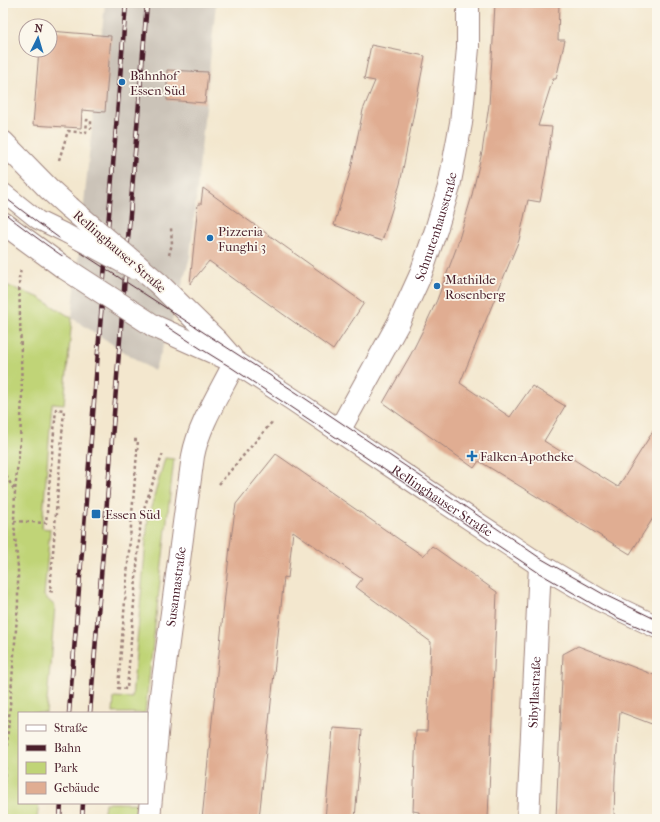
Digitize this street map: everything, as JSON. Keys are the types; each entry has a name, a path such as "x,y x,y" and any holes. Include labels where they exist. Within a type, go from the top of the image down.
{"street":[{"name":"Schnutenhausstraße","path":"339,431 399,322 420,276 449,187 461,123 468,48 468,3"},
{"name":"Rellinghauser Straße","path":"3,142 49,189 159,284 217,341 235,362"},
{"name":"Rellinghauser Straße","path":"3,223 62,267 154,326 235,362 540,565 600,600 657,627"},
{"name":"Susannastraße","path":"149,819 160,702 194,450 203,426 235,362"},
{"name":"Sibyllastraße","path":"528,819 540,565"}],"lane":[{"path":"3,192 38,220 159,284"}],"path":[{"path":"49,189 68,131 86,133 87,120 92,120 91,129"},
{"path":"3,794 18,604 18,567 14,537 14,521 22,402 19,278"},
{"path":"215,489 292,399"},
{"path":"14,521 46,523 56,409 64,410 50,592 56,592"},
{"path":"134,440 138,440 118,688 127,689 141,517 164,450"},
{"path":"3,471 15,490"}],"shaded area":[{"path":"105,3 216,3 190,257 169,331 154,371 72,318"}],"green space":[{"path":"3,284 38,297 72,318 64,404 52,403 42,528 50,529 44,596 55,606 46,712 18,712 18,804 39,804 37,819 3,819"},
{"path":"165,458 174,459 145,712 113,712 114,697 132,698 148,518"},
{"path":"105,804 136,804 135,819 103,819"}],"building":[{"path":"495,3 559,3 558,40 565,40 556,79 553,79 538,126 552,127 540,202 528,200 519,240 460,383 510,417 532,386 565,406 544,441 618,487 657,425 657,512 630,554 479,461 474,468 383,403 411,354 437,300 456,249 471,199 482,152 489,105"},
{"name":"Bahnhof Essen Süd","path":"58,32 111,36 105,112 82,110 81,128 33,125 38,58 58,58"},
{"path":"371,45 425,56 400,184 382,241 334,225 351,169 363,110 375,81 364,79"},
{"path":"167,70 208,72 205,103 167,100"},
{"path":"203,188 364,303 333,350 209,261 190,284 198,204 201,204"},
{"path":"276,454 423,556 432,546 497,592 488,819 419,819 419,812 413,811 416,731 427,731 431,642 356,587 362,579 293,531 288,578 284,577 259,819 202,819 230,546 236,504"},
{"path":"578,646 657,676 657,726 620,712 615,776 614,819 556,819 563,654"},
{"path":"333,728 362,730 355,819 325,819"}],"tram line":[{"path":"3,196 66,243 297,393 540,558 603,594 657,620"},
{"path":"3,212 44,243 115,292 232,368 539,573 618,618 657,635"}],"railway":[{"path":"69,712 126,3"},
{"path":"90,712 147,3"},
{"path":"60,819 61,804"},
{"path":"82,819 83,804"}],"place":[{"name":"Bahnhof Essen Süd","path":"122,82"},
{"name":"Pizzeria Funghi 3","path":"210,238"},
{"name":"Mathilde Rosenberg","path":"437,286"},
{"name":"Falken-Apotheke","path":"472,456"},
{"name":"Essen Süd","path":"96,514"}]}
